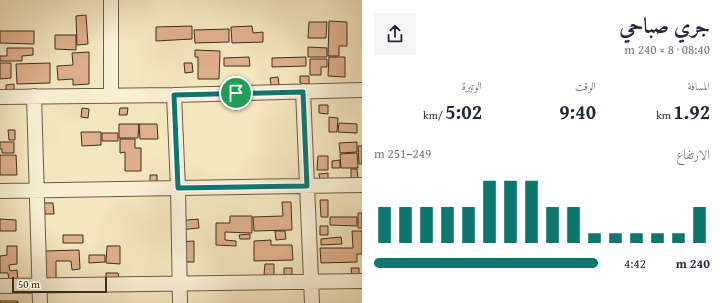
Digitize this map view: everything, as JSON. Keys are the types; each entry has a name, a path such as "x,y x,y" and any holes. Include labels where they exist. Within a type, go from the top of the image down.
{"street":[{"path":"111,0 111,96"},
{"path":"0,97 174,95 362,90"},
{"path":"303,92 312,303"},
{"path":"174,95 178,188 180,303"},
{"path":"34,96 40,303"},
{"path":"0,191 362,186"},
{"path":"0,286 362,281"}],"building":[{"path":"86,15 88,44 77,45 76,16"},
{"path":"329,21 347,22 347,46 339,46 339,56 328,56"},
{"path":"309,22 327,22 326,38 308,38"},
{"path":"192,26 192,39 156,41 156,27"},
{"path":"252,26 253,33 263,32 263,42 232,43 231,27"},
{"path":"229,29 229,42 195,43 194,30"},
{"path":"0,31 34,31 34,44 0,43"},
{"path":"55,35 76,35 76,50 55,49"},
{"path":"308,47 327,48 327,57 308,57"},
{"path":"7,48 33,48 33,55 22,56 22,61 0,61 0,56 7,56"},
{"path":"195,50 220,51 219,79 198,79 198,57 195,57"},
{"path":"89,52 89,84 73,85 73,79 58,80 57,66 73,65 72,53"},
{"path":"249,57 250,66 224,66 224,58"},
{"path":"306,57 306,66 272,67 272,58"},
{"path":"329,57 345,57 345,77 328,76"},
{"path":"310,59 327,59 327,67 321,67 321,75 310,75"},
{"path":"0,63 11,63 11,78 0,79"},
{"path":"50,63 50,83 17,84 16,64"},
{"path":"184,63 192,63 193,72 185,73"},
{"path":"300,76 309,76 309,84 300,83"},
{"path":"278,77 279,85 271,85 270,78"},
{"path":"14,84 14,91 6,91 6,85"},
{"path":"319,105 328,105 328,114 319,113"},
{"path":"82,108 89,109 88,118 81,117"},
{"path":"120,108 128,108 127,115 119,115"},
{"path":"329,117 338,118 337,132 329,132"},
{"path":"339,123 357,124 357,133 338,132"},
{"path":"119,124 139,124 138,138 119,138"},
{"path":"139,124 157,124 158,139 140,139"},
{"path":"8,130 15,130 15,140 9,140"},
{"path":"81,132 101,132 101,145 82,146"},
{"path":"102,133 118,133 118,141 102,141"},
{"path":"120,139 135,139 135,148 141,148 141,171 125,171 125,152 120,153"},
{"path":"0,142 14,142 14,153 2,153 2,149 0,149"},
{"path":"357,142 357,152 340,153 339,143"},
{"path":"358,146 362,146 362,164 359,164"},
{"path":"357,153 358,168 341,168 340,154"},
{"path":"0,155 16,155 17,175 0,175"},
{"path":"318,156 328,156 328,170 317,170"},
{"path":"340,160 340,168 332,168 332,161"},
{"path":"351,169 357,169 358,179 351,180"},
{"path":"328,173 328,180 320,181 319,174"},
{"path":"150,175 157,175 157,184 150,184"},
{"path":"320,200 328,200 328,217 321,217"},
{"path":"282,202 291,202 292,230 254,231 253,217 283,216"},
{"path":"44,203 53,203 54,214 45,214"},
{"path":"358,213 362,213 362,228 358,228"},
{"path":"230,216 252,216 252,233 225,232 225,240 236,241 236,246 216,245 216,223 230,223"},
{"path":"330,217 357,217 357,226 330,225"},
{"path":"0,219 16,220 16,231 0,231"},
{"path":"198,219 199,228 178,230 178,221"},
{"path":"320,226 328,226 328,235 320,235"},
{"path":"275,231 285,231 286,239 276,240"},
{"path":"352,231 362,231 362,254 357,254 357,262 321,263 320,248 353,248"},
{"path":"250,234 250,239 240,239 239,235"},
{"path":"63,235 83,235 83,243 63,243"},
{"path":"341,237 342,244 321,245 321,239"},
{"path":"271,240 271,245 292,245 293,260 254,261 254,241"},
{"path":"194,241 194,262 178,262 178,242"},
{"path":"7,246 17,246 17,264 9,265 10,271 17,270 18,281 9,281 8,273 0,273 0,256 7,255"},
{"path":"107,246 120,246 120,264 106,263"},
{"path":"79,250 80,269 72,270 71,261 56,261 56,281 46,282 45,251"},
{"path":"89,255 105,255 105,262 89,263"},
{"path":"265,264 274,264 274,276 264,275"},
{"path":"284,268 292,268 292,276 284,276"},
{"path":"351,268 359,268 359,275 352,275"},
{"path":"106,273 118,273 119,279 106,280"},
{"path":"0,301 18,301 18,303 0,303"}],"route":[{"path":"303,92 307,186 178,188 174,95 236,93 303,92"}]}
